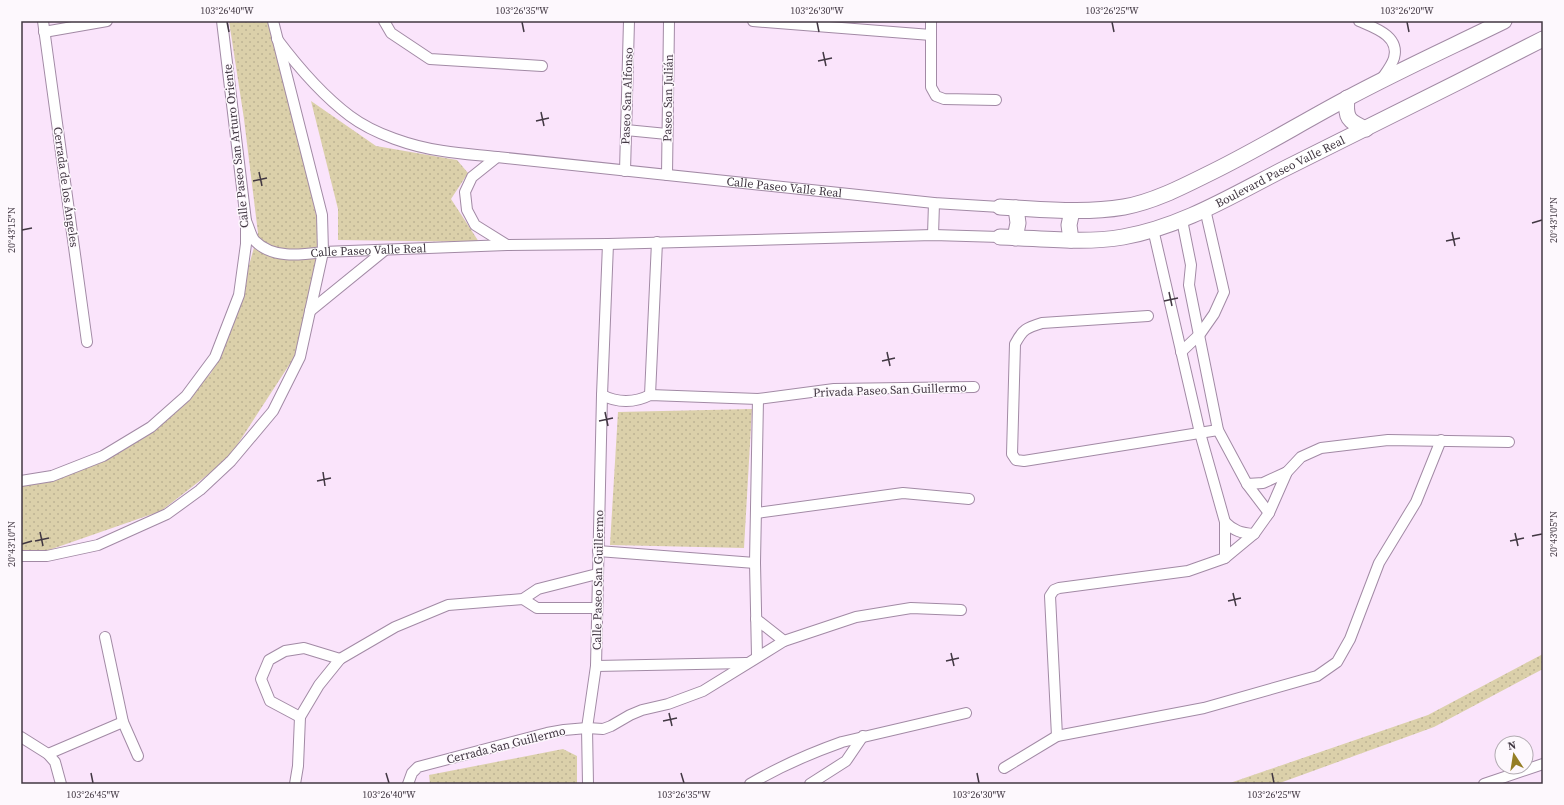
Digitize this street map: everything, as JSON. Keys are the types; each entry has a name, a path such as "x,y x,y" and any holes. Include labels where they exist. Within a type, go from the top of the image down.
{"street":[{"name":"Cerrada de los Ángeles","path":"43,21 87,342"},
{"path":"44,32 107,21"},
{"name":"Calle Paseo San Arturo Oriente","path":"21,481 52,476 104,456 151,427 186,396 215,357 239,295 246,244 246,221 222,21"},
{"path":"21,556 47,556 98,545 167,514 200,490 231,461 273,410 300,357 323,252 322,214 273,21"},
{"path":"384,21 391,33 430,59 542,66"},
{"name":"Paseo San Alfonso","path":"625,171 629,21"},
{"name":"Paseo San Julián","path":"667,175 669,21"},
{"path":"754,21 930,35"},
{"path":"931,21 931,87 936,96 944,99 996,100"},
{"path":"1359,21 1385,33 1394,44 1394,58 1379,82"},
{"path":"1071,240 1069,225 1072,211 1125,207 1151,199 1178,188 1232,162 1347,98 1504,21"},
{"name":"Calle Paseo Valle Real","path":"277,39 297,65 320,90 350,116 376,131 416,146 436,150 497,157 934,203 1072,211"},
{"name":"Boulevard Paseo Valle Real","path":"1000,237 1071,240 1105,239 1123,237 1182,220 1543,39"},
{"path":"1347,98 1347,116 1353,123 1366,129"},
{"path":"626,130 668,134"},
{"path":"497,157 472,177 465,192 467,210 475,225 507,245"},
{"path":"933,235 934,203"},
{"path":"1015,238 1018,223 1016,208"},
{"path":"1181,352 1200,334 1214,314 1224,292 1204,209"},
{"path":"1182,220 1191,265 1189,285 1218,430 1247,484 1269,513"},
{"name":"Calle Paseo Valle Real","path":"246,221 254,240 271,252 296,255 323,252 507,245 608,244 933,235 1000,237"},
{"path":"1153,229 1200,433 1225,522 1225,558"},
{"path":"650,395 657,242"},
{"name":"Calle Paseo San Guillermo","path":"587,728 596,666 602,395 608,244"},
{"path":"310,311 385,250"},
{"path":"1148,316 1042,323 1028,327 1021,333 1015,344 1012,454 1016,460 1024,461 1218,430"},
{"name":"Privada Paseo San Guillermo","path":"758,399 834,389 974,387"},
{"path":"602,395 611,400 622,401 638,399 650,395 758,399 755,563 757,656"},
{"path":"1057,736 1050,596 1054,590 1059,588 1188,571 1225,558 1254,534 1269,513 1287,472 1301,457 1322,448 1388,440 1508,442"},
{"path":"1004,768 1057,736 1204,708 1317,676 1337,662 1350,639 1378,563 1416,502 1441,440"},
{"path":"1247,484 1263,483 1287,472"},
{"path":"757,513 904,493 969,499"},
{"path":"1225,522 1232,529 1240,533 1254,534"},
{"path":"598,551 755,563"},
{"path":"295,784 298,766 300,717 318,685 340,659 395,627 448,604 523,599 538,590 597,574"},
{"path":"523,599 537,608 597,608"},
{"path":"588,784 587,728 602,729 636,712 668,704 703,690 784,641 856,617 911,608 961,610"},
{"path":"756,619 784,641"},
{"path":"105,637 123,722 138,756"},
{"path":"300,717 270,701 261,679 269,660 284,651 304,648 340,659"},
{"path":"596,666 747,663"},
{"path":"750,784 825,748 863,736 966,713"},
{"path":"48,754 123,722"},
{"name":"Cerrada San Guillermo","path":"408,784 412,773 418,767 548,733 587,728"},
{"path":"810,784 846,761 863,736"},
{"path":"21,737 48,754 55,762 60,784"},
{"path":"1484,784 1543,764"}],"shaded area":[{"path":"229,21 271,21 317,219 317,264 295,356 228,459 161,511 49,550 21,552 21,486 45,482 104,461 156,429 211,373 238,305 258,233 244,119"},
{"path":"311,101 376,146 457,160 468,173 451,199 479,242 338,240 338,209"},
{"path":"752,409 744,548 610,545 618,412"},
{"path":"1543,654 1543,669 1434,727 1277,784 1227,784 1428,715"},
{"path":"563,749 577,756 577,784 430,784 429,775"}]}
